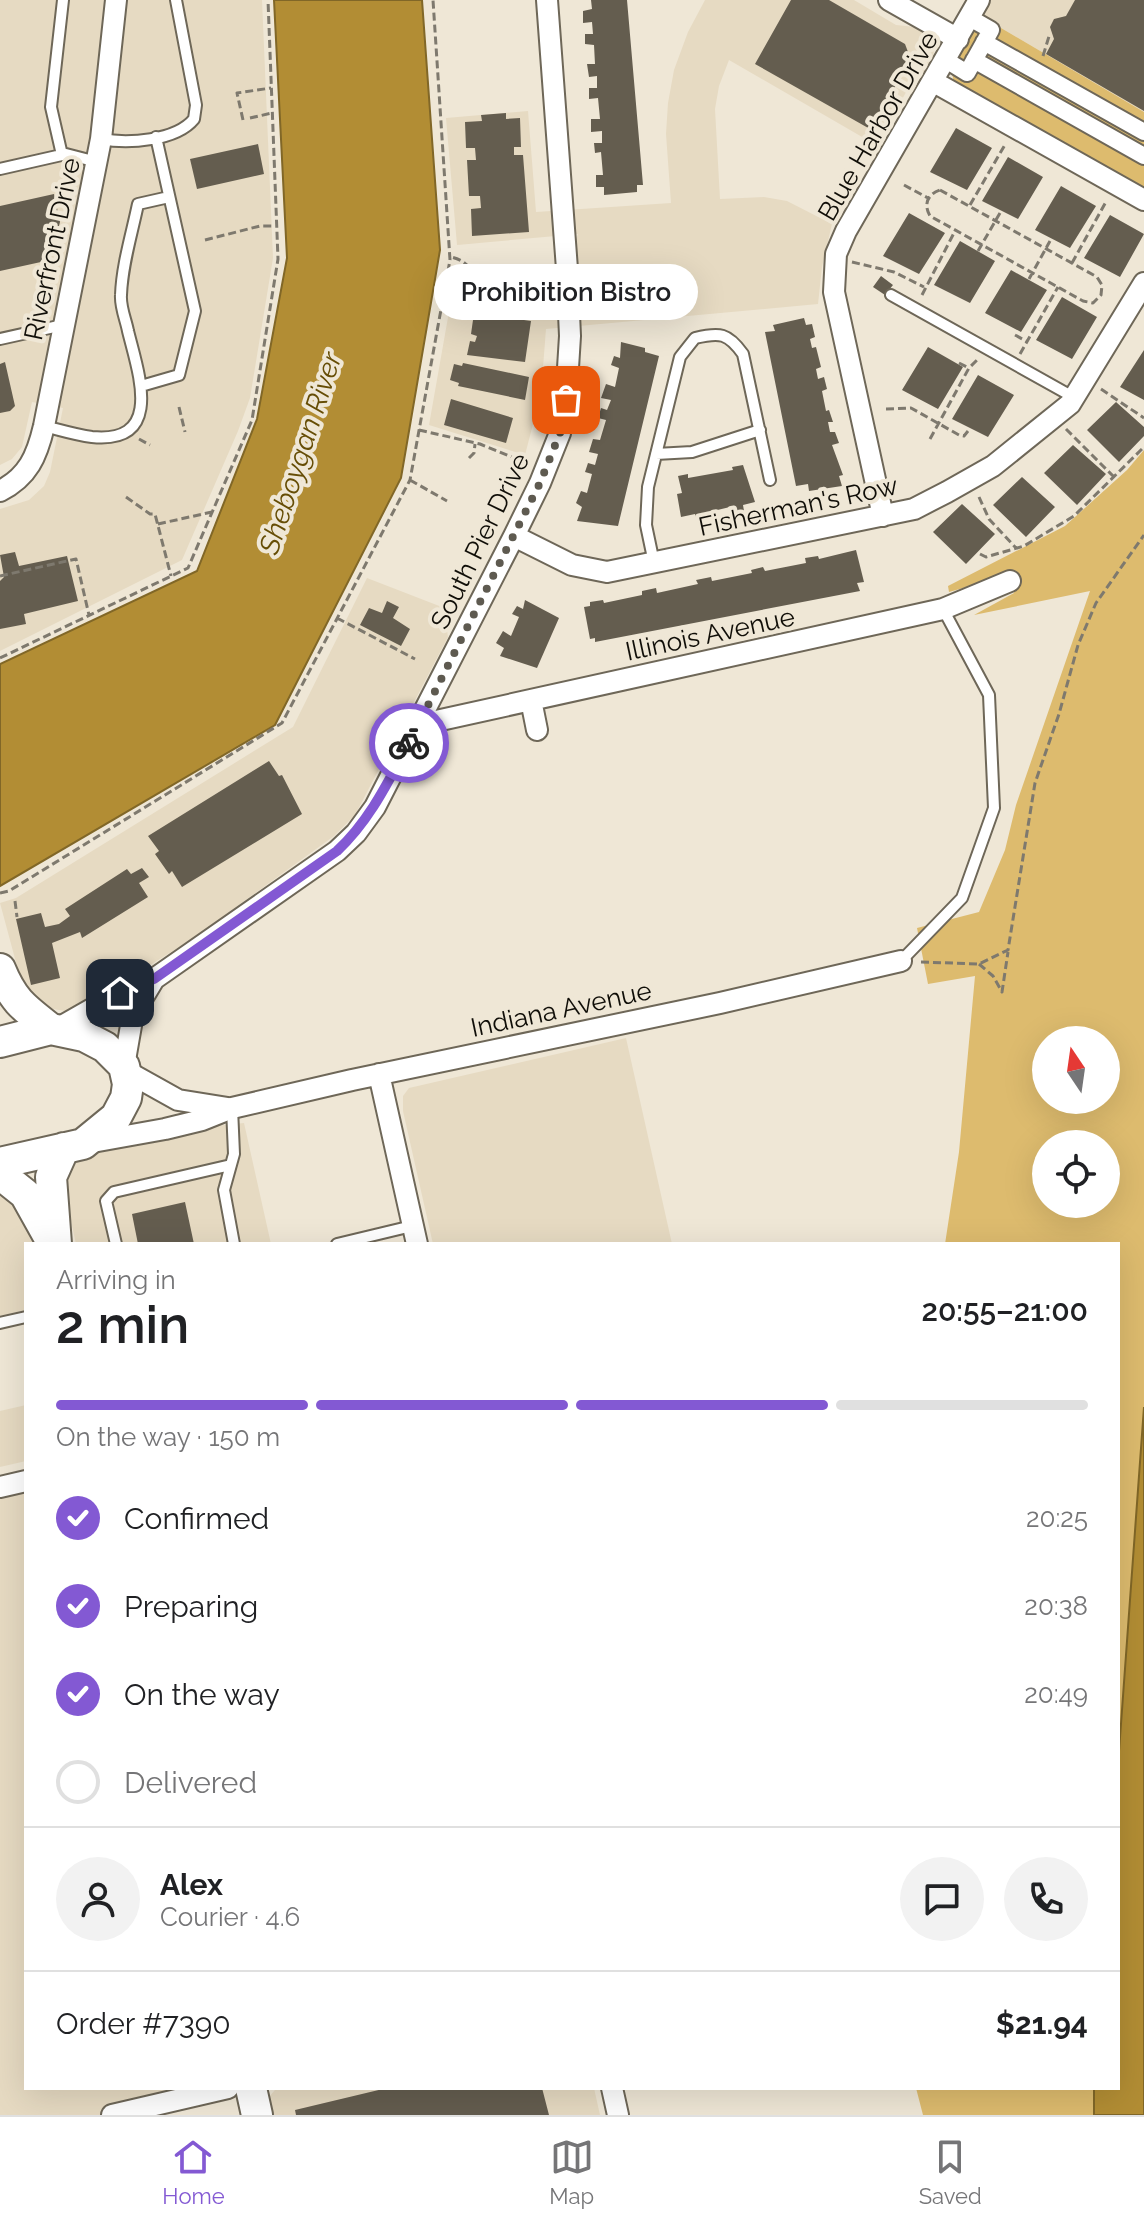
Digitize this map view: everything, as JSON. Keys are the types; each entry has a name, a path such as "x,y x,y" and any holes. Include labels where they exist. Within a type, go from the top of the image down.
{"main road":[{"path":"0,969 10,993 26,1011 53,1030"},
{"path":"0,1042 53,1030 84,1036 105,1047 125,1068 128,1091 119,1112 107,1126 73,1146 0,1163"},
{"path":"54,1242 51,1177 73,1146"},
{"path":"0,1174 25,1194 53,1242"},
{"path":"251,2090 257,2115"}],"street":[{"name":"Riverfront Drive","path":"0,491 21,478 30,466 44,426 101,139 116,0"},
{"name":"South Pier Drive","path":"53,1030 120,993 154,979 337,851 356,833 375,807 540,483 560,433 570,359 567,269 547,0"},
{"path":"889,0 958,39"},
{"path":"946,60 967,73 991,30 974,9"},
{"name":"Blue Harbor Drive","path":"883,516 834,292 835,259 846,231 974,9"},
{"path":"984,42 1144,132"},
{"path":"974,60 1144,156"},
{"path":"934,82 1144,200"},
{"name":"Fisherman's Row","path":"514,536 572,565 594,571 612,571 914,509 993,466 1055,418 1075,398 1144,283"},
{"name":"Illinois Avenue","path":"418,725 943,609 1010,581"},
{"path":"531,700 537,730"},
{"name":"Indiana Avenue","path":"73,1146 187,1124 232,1108 379,1074 720,1003 901,961"},
{"name":"South Pier Drive","path":"125,1068 133,1014 154,979"},
{"name":"Indiana Avenue","path":"125,1068 178,1100 232,1108"},
{"path":"379,1074 414,1235"},
{"path":"0,1487 24,1481"},
{"path":"122,2114 220,2090"},
{"path":"612,2090 618,2115"}],"lane":[{"path":"62,155 51,107 63,0"},
{"path":"101,139 126,143 184,128 192,121 196,112 176,0"},
{"path":"141,386 179,375 195,311 156,137"},
{"path":"1,166 69,154 97,162"},
{"path":"44,426 98,437 124,432 141,415 141,386 120,297 138,204 169,197"},
{"path":"891,295 1075,398"},
{"path":"0,339 63,325"},
{"path":"654,563 646,525 648,487 680,357 695,338 713,334 731,339 743,354 770,480"},
{"path":"656,454 692,452 760,430"},
{"path":"901,961 962,898 994,808 989,695 943,609"},
{"path":"232,1108 234,1154 224,1185 224,1197 234,1242"},
{"path":"116,1242 106,1201 114,1192 231,1165"},
{"path":"354,1242 414,1235"},
{"path":"0,1323 24,1317"}],"path":[{"path":"0,658 188,568 252,420 278,259 268,0"},
{"path":"0,893 9,891 282,723 410,480 450,257 433,0"},
{"path":"1033,69 1044,54 1050,33"},
{"path":"243,120 237,93 271,88"},
{"path":"250,118 272,113"},
{"path":"970,205 1010,136"},
{"path":"945,191 949,184"},
{"path":"1072,263 1116,184"},
{"path":"904,185 928,198"},
{"path":"945,191 970,205 1097,277 1102,285 1099,299 1090,303 1083,301 930,216 926,206 934,192 945,191"},
{"path":"978,251 1000,213"},
{"path":"927,222 930,216"},
{"path":"205,240 259,226 277,226"},
{"path":"835,259 887,270 924,287 956,230"},
{"path":"1029,279 1050,241"},
{"path":"444,292 464,293 472,285 473,276 466,262 450,257"},
{"path":"473,276 567,269"},
{"path":"1014,364 1058,287"},
{"path":"1080,307 1083,301"},
{"path":"1015,335 1027,341"},
{"path":"930,439 969,368 985,348"},
{"path":"959,363 969,368"},
{"path":"1086,379 1144,418"},
{"path":"179,407 185,432"},
{"path":"886,409 911,408 962,436 968,431"},
{"path":"1055,418 1114,477"},
{"path":"419,430 476,443 517,459"},
{"path":"137,438 150,445"},
{"path":"469,458 474,453 476,443"},
{"path":"980,554 986,557 1024,546 1074,516 1144,447"},
{"path":"971,479 989,519 1016,548"},
{"path":"410,480 447,501"},
{"path":"126,497 150,514 155,514 171,576"},
{"path":"158,524 212,512"},
{"path":"979,964 993,976 1002,992 1035,783 1078,645 1096,603 1144,535"},
{"path":"0,576 76,559 89,615"},
{"path":"337,618 415,659"},
{"path":"15,901 17,917"},
{"path":"901,961 979,964 1008,950"}],"shaded area":[{"path":"0,0 262,0 273,258 250,398 182,560 0,651 0,509 29,500 44,486 50,472 63,408 32,402 22,447 12,459 0,465"},
{"path":"705,0 854,0 896,25 915,27 935,41 933,58 925,72 913,80 876,145 729,60 719,86 715,109 720,199 764,197 787,201 832,224 822,267 818,304 546,329 541,393 525,455 429,425 450,306 593,312 578,286 575,242 578,234 457,245 446,118 528,111 536,212 671,203 666,134 668,103 674,70 688,32"},
{"path":"988,0 1144,0 1144,112 979,15"},
{"path":"979,15 1144,112 1144,191 954,82 951,70"},
{"path":"1144,450 1144,1407 1120,1737 1120,1242 945,1242 959,1152 975,976 928,984 917,928 979,912 1005,850 1016,805 1090,591 974,615 1014,593 1006,576 949,592 948,586 1065,526 1127,470"},
{"path":"367,578 447,609 448,637 355,815 334,836 192,939 86,1005 65,1011 47,1008 32,998 21,981 0,903 16,898 293,727"},
{"path":"626,1038 672,1242 433,1242 403,1111 403,1096 409,1088"},
{"path":"244,1123 271,1242 76,1242 63,1185 69,1164 82,1155 195,1128"},
{"path":"0,1186 28,1214 35,1242 24,1242 24,1310 0,1316"},
{"path":"24,1405 24,1461 0,1467 0,1411"},
{"path":"24,1481 24,2090 219,2090 112,2115 0,2115 0,1487"},
{"path":"275,2090 594,2090 600,2115 273,2115 269,2097"},
{"path":"917,2090 1094,2090 1094,2115 923,2115"}],"water":[{"name":"Sheboygan River","path":"274,0 422,0 440,250 401,478 275,725 0,886 0,664 197,571 257,419 287,258"},
{"path":"1144,1407 1144,2115 1094,2115 1094,2090 1120,2090 1120,1737"}],"building":[{"path":"591,0 627,0 643,185 637,185 637,192 604,195 604,187 596,187 596,175 603,175 601,152 595,153 594,143 602,143 602,131 591,132 591,119 600,119 598,98 589,99 589,88 597,88 597,76 589,77 587,64 595,64 594,45 585,44 585,34 593,34 592,22 583,23 583,11 592,9"},
{"path":"791,0 829,0 905,44 911,60 870,129 755,64"},
{"path":"1075,0 1144,0 1144,111 1046,54 1054,39 1050,27 1054,19 1066,16"},
{"path":"506,113 506,119 520,118 521,147 514,147 514,155 523,155 529,232 472,236 471,209 481,208 480,196 469,196 467,160 476,160 475,148 466,148 465,122 482,121 481,115"},
{"path":"956,128 992,148 967,190 930,172"},
{"path":"258,144 264,174 197,189 190,159"},
{"path":"1008,157 1043,177 1018,219 982,201"},
{"path":"1061,186 1096,206 1070,248 1035,230"},
{"path":"54,194 60,222 50,260 0,271 0,206"},
{"path":"909,213 945,233 919,274 883,256"},
{"path":"1110,215 1144,234 1120,277 1084,258"},
{"path":"960,241 995,261 970,303 934,285"},
{"path":"1011,270 1047,290 1021,332 985,313"},
{"path":"881,276 893,285 885,295 873,287"},
{"path":"1062,297 1097,317 1072,359 1036,340"},
{"path":"474,313 531,321 525,362 467,355 470,341 475,342 477,336 471,334"},
{"path":"804,318 806,325 812,324 815,337 810,339 812,348 816,347 821,367 816,369 818,379 824,377 827,389 822,391 826,411 829,410 833,422 828,422 830,432 835,432 839,443 832,445 843,475 839,476 842,486 809,491 808,484 796,486 765,332 775,331 773,325"},
{"path":"621,342 645,348 645,352 659,356 618,526 577,521 582,507 576,503 581,491 587,493 592,474 585,472 588,463 595,465 598,454 589,452 593,439 600,440 606,420 598,418 601,408 607,410 611,400 601,398 606,384 615,387 619,368 611,365 614,356 620,358"},
{"path":"928,347 963,367 938,409 902,390"},
{"path":"1144,350 1144,400 1120,387"},
{"path":"5,362 15,406 10,411 0,413 0,364"},
{"path":"463,363 529,377 525,400 458,386 459,383 450,380 454,364 462,366"},
{"path":"978,375 1014,395 988,437 952,419"},
{"path":"451,399 513,418 506,443 444,425"},
{"path":"1116,402 1144,427 1144,436 1119,462 1087,430"},
{"path":"1073,445 1106,474 1077,505 1044,473"},
{"path":"743,465 755,502 743,505 744,511 733,513 730,507 709,512 710,518 697,521 695,514 681,517 677,494 682,493 678,476 688,474 688,478 733,470 732,467"},
{"path":"1022,477 1055,507 1026,537 993,505"},
{"path":"962,504 995,534 966,564 933,532"},
{"path":"856,550 864,582 857,583 860,591 595,642 595,638 590,639 584,607 590,606 590,602 603,600 604,603 642,595 642,591 656,588 657,593 698,584 696,580 711,577 712,581 752,573 751,570 763,567 765,571 806,563 805,558 818,556 819,559"},
{"path":"15,552 19,566 67,556 78,601 24,614 26,624 0,629 0,581 4,577 0,555"},
{"path":"525,600 559,618 537,668 500,656 504,648 496,643 503,631 511,636 519,617 512,614 517,606 523,609"},
{"path":"387,601 399,607 393,618 410,629 401,646 360,625 369,608 382,613"},
{"path":"269,761 279,776 282,775 302,814 182,887 155,854 159,851 148,836"},
{"path":"142,868 149,877 139,883 148,897 82,938 80,932 52,943 60,978 31,985 16,919 41,913 45,927 59,924 70,916 65,909 127,869 131,874"},
{"path":"185,1202 194,1242 138,1242 132,1214"},
{"path":"379,2090 543,2090 549,2115 296,2115 295,2110"}],"way so far":[{"path":"409,743 540,483 560,433 566,400"}],"place":[{"name":"Prohibition Bistro","path":"566,400"}],"route":[{"path":"120,993 154,979 337,851 356,833 375,807 409,743"}]}
